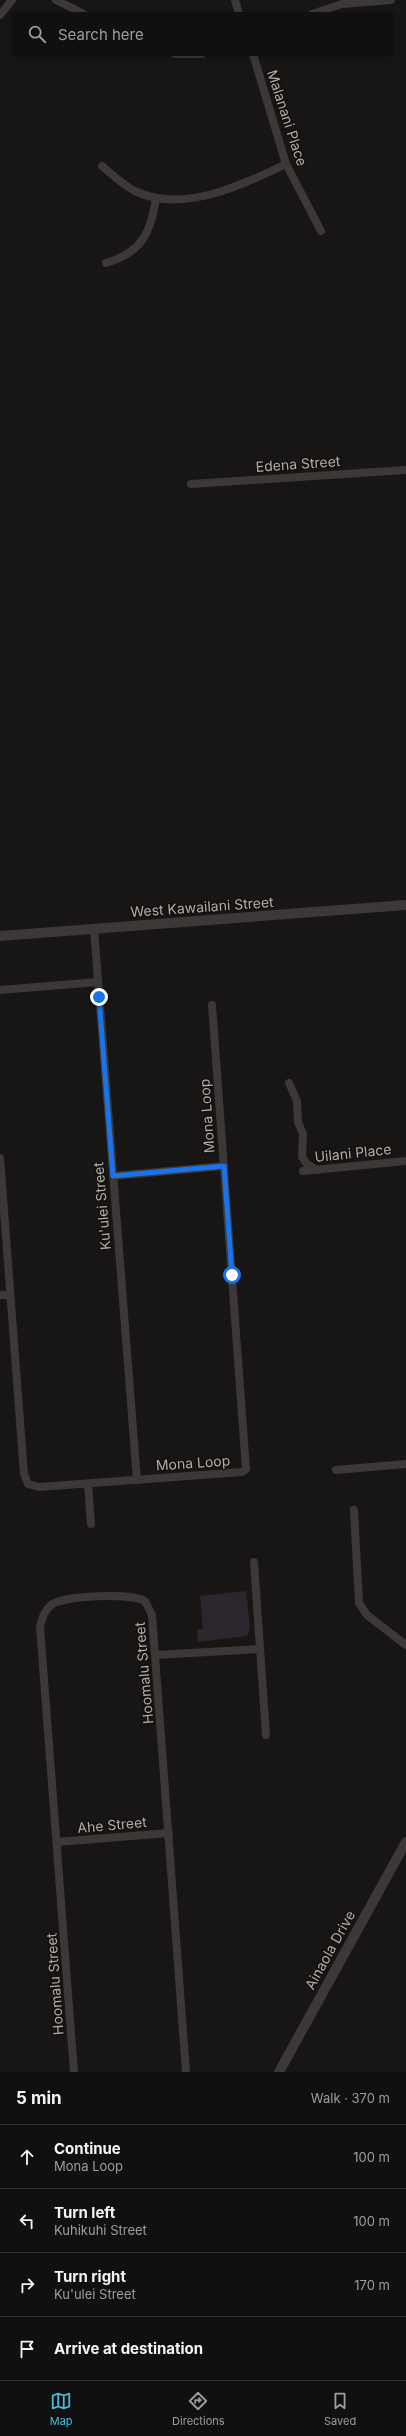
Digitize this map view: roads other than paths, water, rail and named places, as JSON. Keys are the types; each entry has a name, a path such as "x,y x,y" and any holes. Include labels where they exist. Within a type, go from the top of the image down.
{"street":[{"path":"0,15 12,0"},
{"path":"56,0 80,12"},
{"path":"235,0 238,12"},
{"path":"318,12 342,4 391,0"},
{"name":"Malanani Place","path":"254,56 286,164 321,231"},
{"path":"102,166 135,191 156,198 184,199 237,186 286,164"},
{"path":"106,263 122,258 140,243 152,222 156,198"},
{"name":"Edena Street","path":"191,484 406,470"},
{"name":"West Kawailani Street","path":"0,936 406,905"},
{"name":"Ku'ulei Street","path":"94,929 137,1480"},
{"path":"0,990 98,982"},
{"name":"Mona Loop","path":"0,1158 24,1474 28,1484 39,1488 242,1472 246,1469 212,1005"},
{"path":"289,1083 297,1101 298,1122 304,1134 302,1157 307,1164 317,1170"},
{"name":"Uilani Place","path":"304,1171 406,1160"},
{"path":"113,1176 224,1166"},
{"path":"0,1295 10,1294"},
{"path":"336,1470 406,1464"},
{"path":"88,1484 90,1524"},
{"path":"354,1510 359,1603 367,1615 406,1645"},
{"path":"254,1562 266,1735"},
{"name":"Hoomalu Street","path":"74,2072 40,1627 43,1615 51,1606 61,1599 137,1597 150,1607 156,1655 186,2072"},
{"path":"156,1655 259,1649"},
{"name":"Ahe Street","path":"57,1842 169,1833"},
{"name":"Ainaola Drive","path":"279,2072 406,1842"}]}
